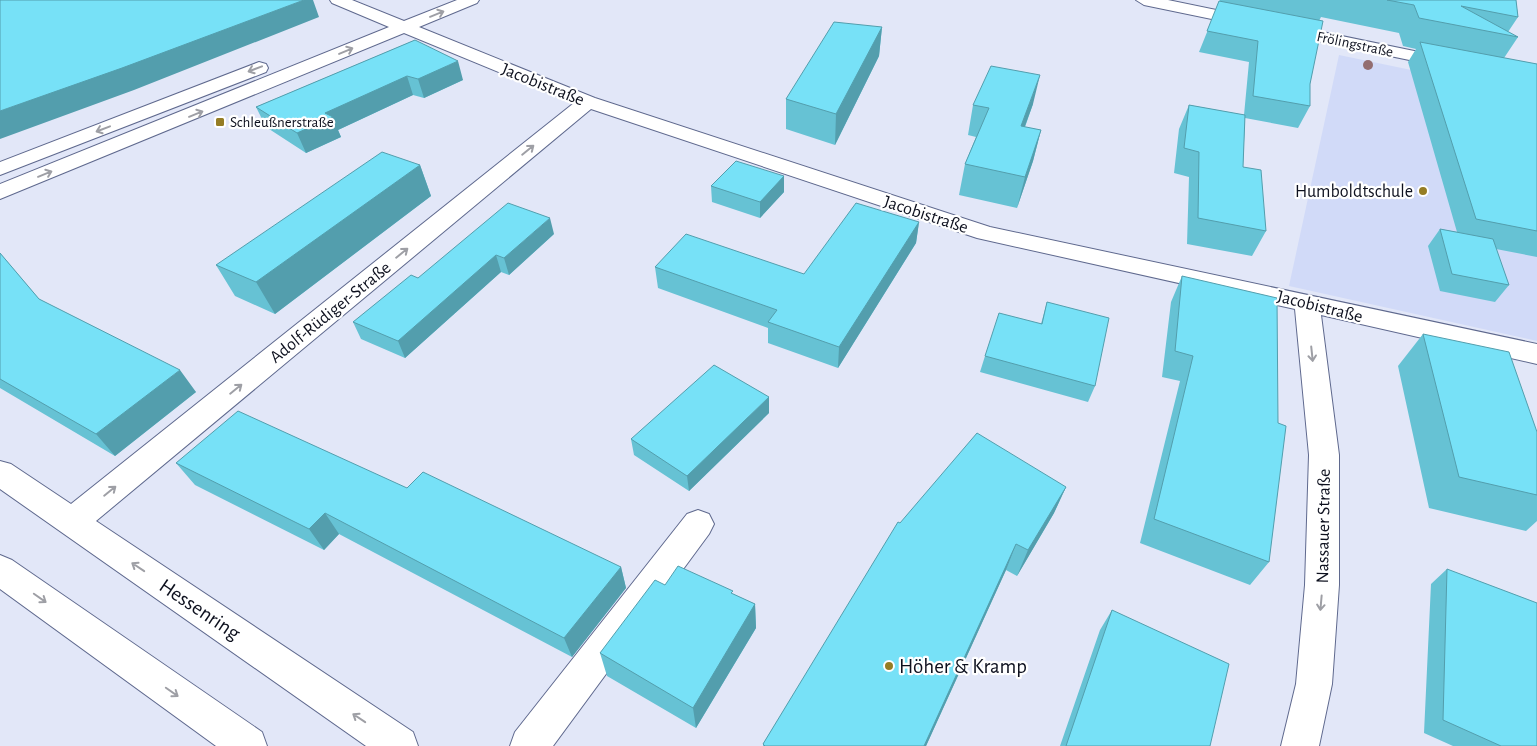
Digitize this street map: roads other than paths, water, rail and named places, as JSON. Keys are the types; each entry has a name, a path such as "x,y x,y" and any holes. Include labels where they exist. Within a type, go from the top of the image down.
{"street":[{"name":"Jacobistraße","path":"338,0 381,20 588,102 985,233 1275,295 1308,305 1537,354"},
{"path":"0,169 432,0"},
{"path":"0,192 471,0"},
{"name":"Frölingstraße","path":"1144,0 1464,66"},
{"name":"Adolf-Rüdiger-Straße","path":"72,522 588,102"},
{"name":"Nassauer Straße","path":"1300,746 1314,684 1322,585 1324,456 1308,305"},
{"name":"Hessenring","path":"0,473 399,746"},
{"path":"529,746 698,524"},
{"path":"0,570 248,746"}],"place":[{"name":"Schleußnerstraße","path":"220,122"},
{"name":"Humboldtschule","path":"1423,191"},
{"name":"Höher & Kramp","path":"889,666"}]}
